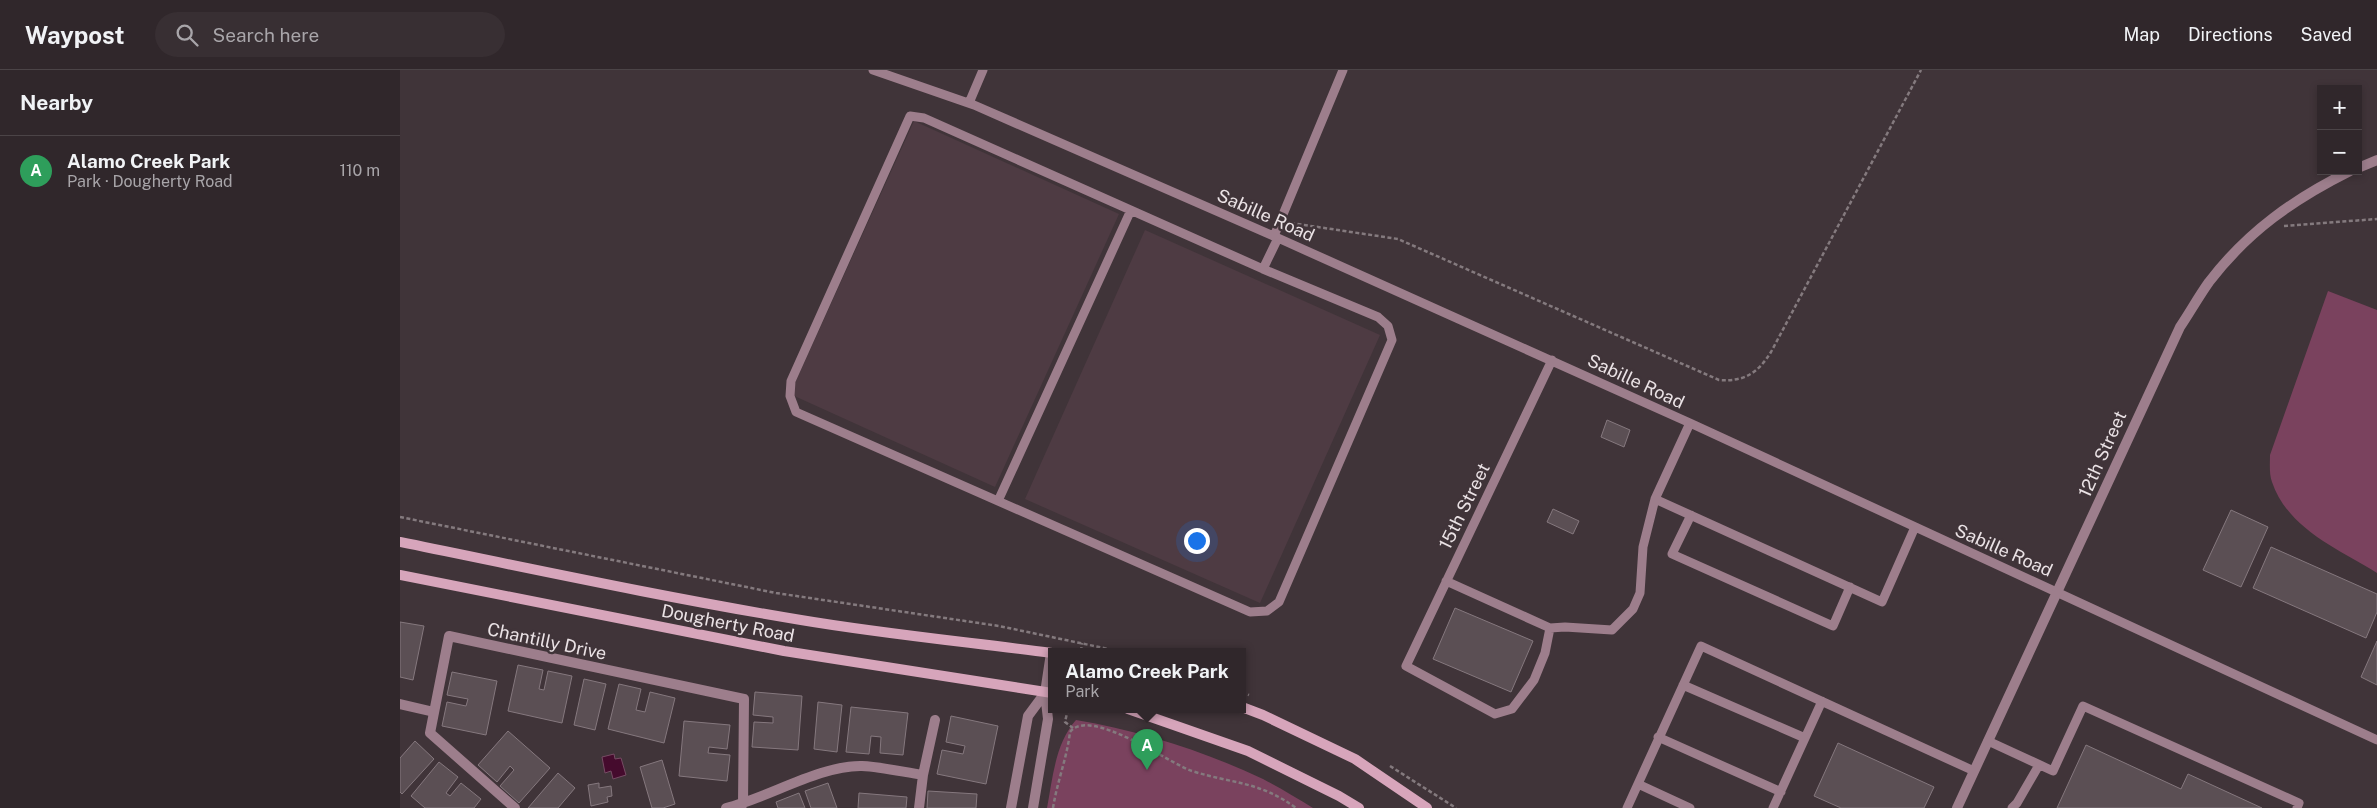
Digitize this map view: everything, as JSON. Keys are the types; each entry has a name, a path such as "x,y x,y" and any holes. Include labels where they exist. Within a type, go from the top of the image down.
{"main road":[{"name":"Dougherty Road","path":"400,542 710,604 800,620 911,637 1048,653"},
{"name":"Dougherty Road","path":"400,575 784,651 1048,693"},
{"path":"1246,709 1355,759 1427,808"},
{"path":"1139,713 1248,751 1339,796 1359,808"}],"street":[{"path":"2362,166 2377,160"},
{"name":"12th Street","path":"1956,808 2180,327 2209,282 2240,247 2262,226 2310,191 2342,175"},
{"name":"Chantilly Drive","path":"516,808 430,733 449,636 744,699 743,804"},
{"path":"1012,808 1028,716 1048,693"},
{"path":"1033,808 1048,719 1048,693"},
{"path":"400,704 434,712"},
{"path":"919,808 923,775 936,720"},
{"path":"726,808 743,804 833,769 862,766 923,775"}],"lane":[{"name":"Sabille Road","path":"873,70 969,103 1276,237 1690,423 2377,740"},
{"path":"969,103 983,70"},
{"path":"1263,269 1276,237 1280,221 1343,70"},
{"path":"910,116 924,118 1131,210 1378,318 1388,326 1392,340 1279,602 1267,611 1250,612 796,412 790,396 791,381 910,116"},
{"path":"998,501 1131,210"},
{"name":"15th Street","path":"1550,628 1545,653 1534,680 1512,710 1495,714 1406,666 1552,360"},
{"path":"1446,581 1550,628 1565,626 1612,630 1633,609 1640,592 1643,547 1655,499 1690,423"},
{"path":"1655,499 1882,602 1915,527"},
{"path":"1690,515 1672,554 1833,626 1850,588"},
{"path":"1627,808 1701,646 1974,771"},
{"path":"1683,685 1805,738"},
{"path":"1773,808 1822,700"},
{"path":"1988,741 2053,771 2083,706 2299,803 2297,808"},
{"path":"1658,738 1781,792"},
{"path":"2012,808 2017,803 2039,765"},
{"path":"1638,784 1690,808"}],"path":[{"path":"1280,221 1398,240 1719,380 1733,381 1748,377 1762,367 1921,70"},
{"path":"2262,226 2305,226 2377,220"},
{"path":"400,517 776,593 999,626 1104,648"},
{"path":"1081,648 1082,643"},
{"path":"1067,713 1065,722 1073,728 1086,726 1122,735 1191,770 1264,788 1296,808"},
{"path":"1053,808 1056,788 1067,755 1070,732 1073,728"}],"shaded area":[{"path":"914,121 1119,214 995,487 790,394"},
{"path":"1145,230 1380,335 1260,603 1025,499"},
{"path":"2328,291 2377,310 2377,573 2331,546 2302,525 2290,513 2280,498 2270,476 2270,455"},
{"path":"1076,720 1148,736 1195,751 1263,779 1313,808 1047,808 1059,750 1069,729"},
{"path":"614,754 615,759 621,758 626,775 613,779 611,771 605,773 602,757"}],"building":[{"path":"1607,420 1630,430 1624,447 1601,437"},
{"path":"1553,509 1579,521 1573,534 1547,522"},
{"path":"2231,510 2268,527 2241,587 2203,570"},
{"path":"2271,547 2377,594 2377,612 2366,638 2253,588"},
{"path":"1455,608 1533,641 1511,692 1433,659"},
{"path":"400,622 424,626 413,680 400,677"},
{"path":"2377,641 2377,685 2361,677"},
{"path":"518,665 543,670 539,689 544,690 548,671 572,676 562,723 508,711"},
{"path":"452,672 497,681 486,735 442,726 447,702 466,706 468,699 447,695"},
{"path":"584,679 606,684 595,730 574,725"},
{"path":"619,684 641,689 636,710 645,712 650,692 675,698 664,743 608,729"},
{"path":"755,692 802,696 798,750 752,747 754,722 773,723 773,717 753,715"},
{"path":"818,702 842,705 837,752 814,749"},
{"path":"851,707 908,713 903,755 880,753 881,737 871,736 869,754 846,752"},
{"path":"951,716 998,726 986,784 937,774 942,750 963,754 965,746 946,742"},
{"path":"684,721 730,725 727,749 709,747 708,753 730,755 727,781 679,776"},
{"path":"508,731 550,768 519,803 500,786 514,770 510,766 497,782 478,765"},
{"path":"415,741 434,759 402,794 400,792 400,758"},
{"path":"1838,743 1934,787 1924,808 1841,808 1814,796"},
{"path":"2086,745 2181,789 2188,774 2262,808 2057,808"},
{"path":"662,760 675,804 663,808 652,808 640,767"},
{"path":"439,762 458,777 446,793 450,796 461,783 481,799 474,808 425,808 411,796"},
{"path":"558,773 575,788 558,808 528,808"},
{"path":"599,783 599,788 611,786 612,796 607,797 608,802 591,806 588,785"},
{"path":"828,783 837,808 811,808 805,791"},
{"path":"928,791 977,794 976,808 927,808"},
{"path":"799,793 805,808 778,808 776,802"},
{"path":"859,793 907,797 906,808 858,808"}],"place":[{"name":"Alamo Creek Park","path":"1147,770"}]}
